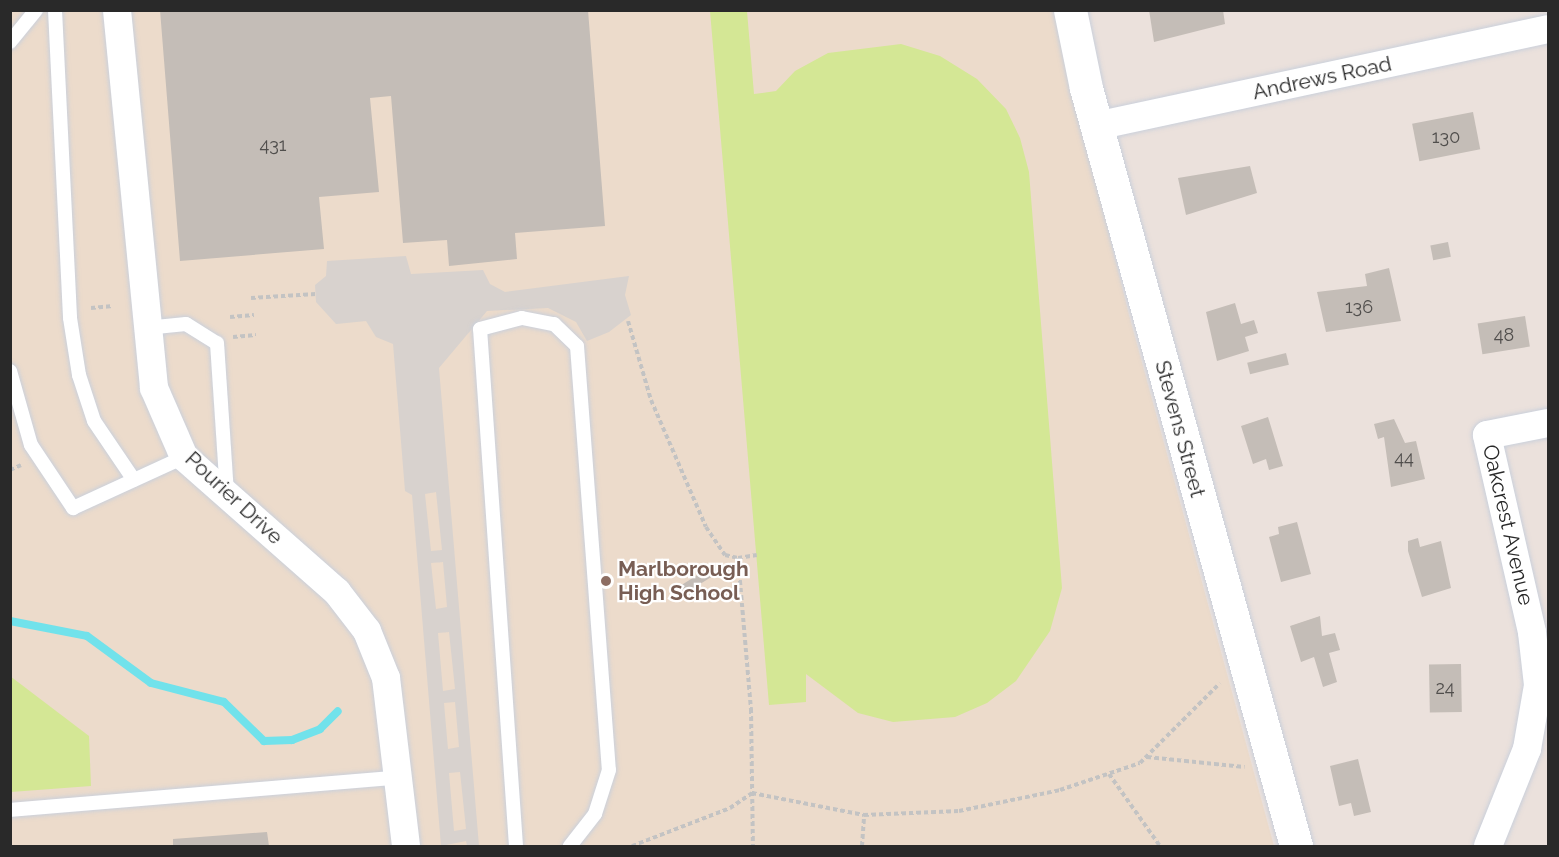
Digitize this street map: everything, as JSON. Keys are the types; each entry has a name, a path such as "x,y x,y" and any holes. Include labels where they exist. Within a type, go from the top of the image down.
{"street":[{"name":"Pourier Drive","path":"117,10 146,328 154,388 184,457 227,498 337,592 367,631 386,678 400,777 406,846"},
{"name":"Stevens Street","path":"1070,10 1096,126 1296,846"},
{"name":"Andrews Road","path":"1096,126 1545,23"},
{"name":"Oakcrest Avenue","path":"1488,846 1527,749 1538,685 1532,632 1486,435 1548,423"}],"lane":[{"path":"10,42 36,10"},
{"path":"55,10 70,318 77,364 94,421 134,480"},
{"path":"516,846 480,329 522,318 554,324 577,346 609,770 595,814 570,846"},
{"path":"146,328 186,324 217,343 227,498"},
{"path":"10,371 31,445 73,508 184,457"},
{"path":"10,810 400,777"}],"path":[{"path":"251,298 316,294"},
{"path":"91,308 113,306"},
{"path":"230,317 254,315"},
{"path":"628,321 651,399 706,527 725,555 738,558 757,555"},
{"path":"231,337 256,335"},
{"path":"738,558 753,846"},
{"path":"632,846 730,808 752,793 864,816 959,811 1060,790 1108,774 1146,757 1218,688 1223,674"},
{"path":"1146,757 1252,769"},
{"path":"1108,774 1160,846"},
{"path":"862,846 864,816"}],"shaded area":[{"name":"Marlborough High School","path":"10,11 1054,11 1129,315 1274,846 11,846"},
{"path":"406,256 411,274 483,270 490,284 505,292 629,276 625,295 631,315 609,332 587,341 576,322 548,308 487,311 439,368 479,846 467,846 466,841 441,846 412,495 405,491 393,344 376,337 366,321 336,324 316,302 315,285 326,276 327,261","holes":["436,492 442,550 431,551 425,494","443,562 447,607 436,609 431,563","449,632 455,689 443,691 438,633","455,702 459,747 448,749 444,703","460,772 466,829 454,831 449,773"]}],"green space":[{"path":"710,11 747,11 754,94 776,91 795,71 828,53 901,44 940,56 977,79 1006,109 1020,138 1029,172 1062,588 1050,631 1016,681 987,703 955,717 893,722 858,713 806,674 806,702 769,705"},
{"path":"10,676 89,736 91,786 11,792"}],"building":[{"path":"160,10 588,10 605,226 515,233 517,259 449,266 447,240 403,243 391,96 370,98 379,192 319,197 324,249 180,261"},
{"path":"1149,10 1223,10 1225,24 1154,42"},
{"path":"1473,112 1480,149 1419,161 1412,124"},
{"path":"1250,166 1257,193 1186,215 1178,178"},
{"path":"1448,242 1451,257 1433,260 1430,245"},
{"path":"1389,268 1401,321 1326,332 1317,292 1367,286 1365,274"},
{"path":"1235,303 1241,324 1254,320 1258,333 1245,337 1249,351 1217,361 1206,312"},
{"path":"1525,316 1530,347 1482,354 1478,324"},
{"path":"1286,353 1289,365 1250,374 1247,363"},
{"path":"1268,417 1283,466 1269,470 1266,459 1253,464 1241,426"},
{"path":"1394,419 1405,443 1416,441 1425,479 1391,487 1384,437 1378,439 1374,424"},
{"path":"1297,522 1311,574 1281,582 1269,537 1279,534 1278,527"},
{"path":"1418,538 1420,547 1441,541 1451,588 1422,597 1408,551 1408,541"},
{"path":"715,564 720,572 680,597 675,589"},
{"path":"1320,616 1322,636 1335,633 1340,650 1329,653 1337,682 1323,687 1314,657 1301,662 1290,626"},
{"path":"1461,664 1462,712 1430,713 1429,665"},
{"path":"1358,759 1371,812 1354,816 1351,803 1339,806 1330,766"},
{"path":"267,832 269,846 173,846 173,839"}],"waterway":[{"path":"10,621 87,636 151,683 224,702 264,741 292,740 320,729 338,711"}],"place":[{"name":"Marlborough High School","path":"606,581"}]}
